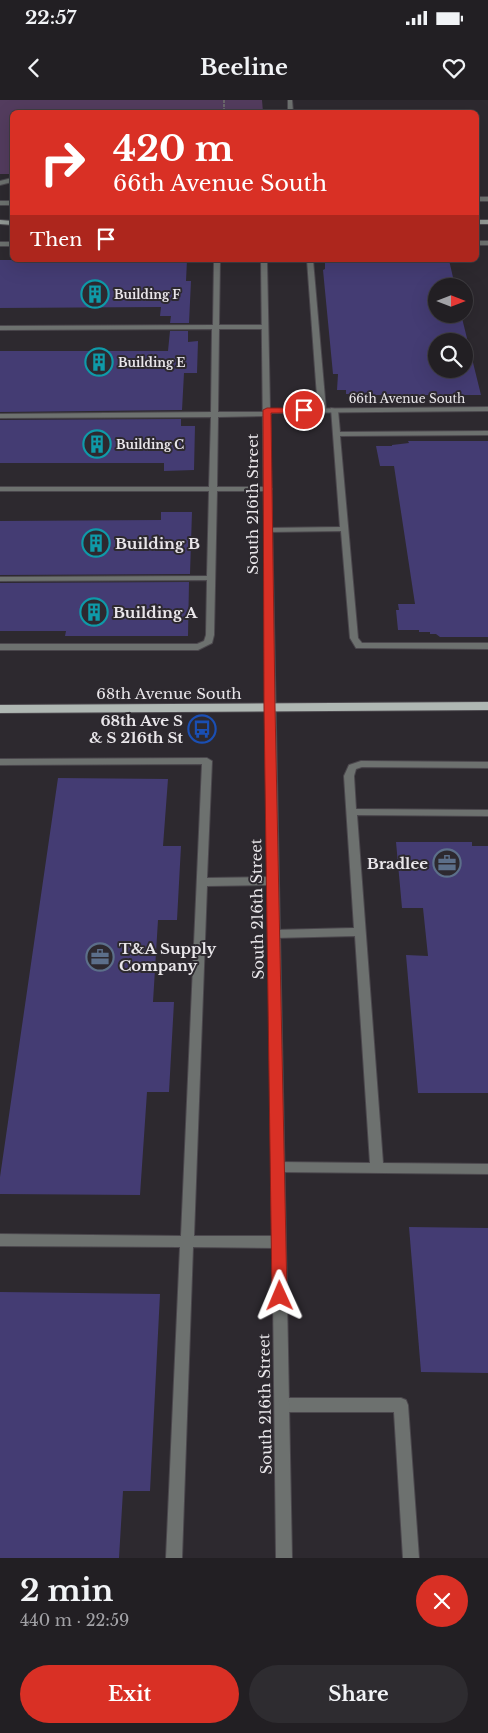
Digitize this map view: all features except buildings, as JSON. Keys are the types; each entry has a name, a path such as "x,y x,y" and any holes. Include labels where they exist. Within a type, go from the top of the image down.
{"main road":[{"name":"68th Avenue South","path":"0,709 488,706"}],"street":[{"path":"0,647 198,647 208,643 210,635 214,489 217,262"},
{"name":"South 216th Street","path":"264,262 284,1558"},
{"path":"310,262 322,410"},
{"path":"0,328 265,327"},
{"name":"66th Avenue South","path":"0,416 488,409"},
{"path":"334,410 354,638 359,646 488,646"},
{"path":"336,434 488,433"},
{"path":"0,489 268,489"},
{"path":"268,530 345,529"},
{"path":"0,579 211,578"},
{"path":"0,762 207,761 174,1558"},
{"path":"377,1169 349,776 352,767 362,764 488,765"},
{"path":"351,812 488,813"},
{"path":"202,882 273,881"},
{"path":"274,934 359,932"},
{"path":"278,1167 488,1169"},
{"path":"0,1240 278,1242"},
{"path":"282,1405 401,1405 412,1558"}],"shaded area":[{"path":"0,100 262,100 263,110 10,110 10,174 0,174"}],"place":[{"name":"Building F","path":"95,294"},
{"name":"Building E","path":"99,362"},
{"name":"Building C","path":"97,444"},
{"name":"Building B","path":"96,543"},
{"name":"Building A","path":"94,612"},
{"name":"68th Ave S & S 216th St","path":"202,729"},
{"name":"Bradlee","path":"447,863"},
{"name":"T&A Supply Company","path":"100,957"}],"route":[{"path":"280,1296 267,410 304,410"}]}
